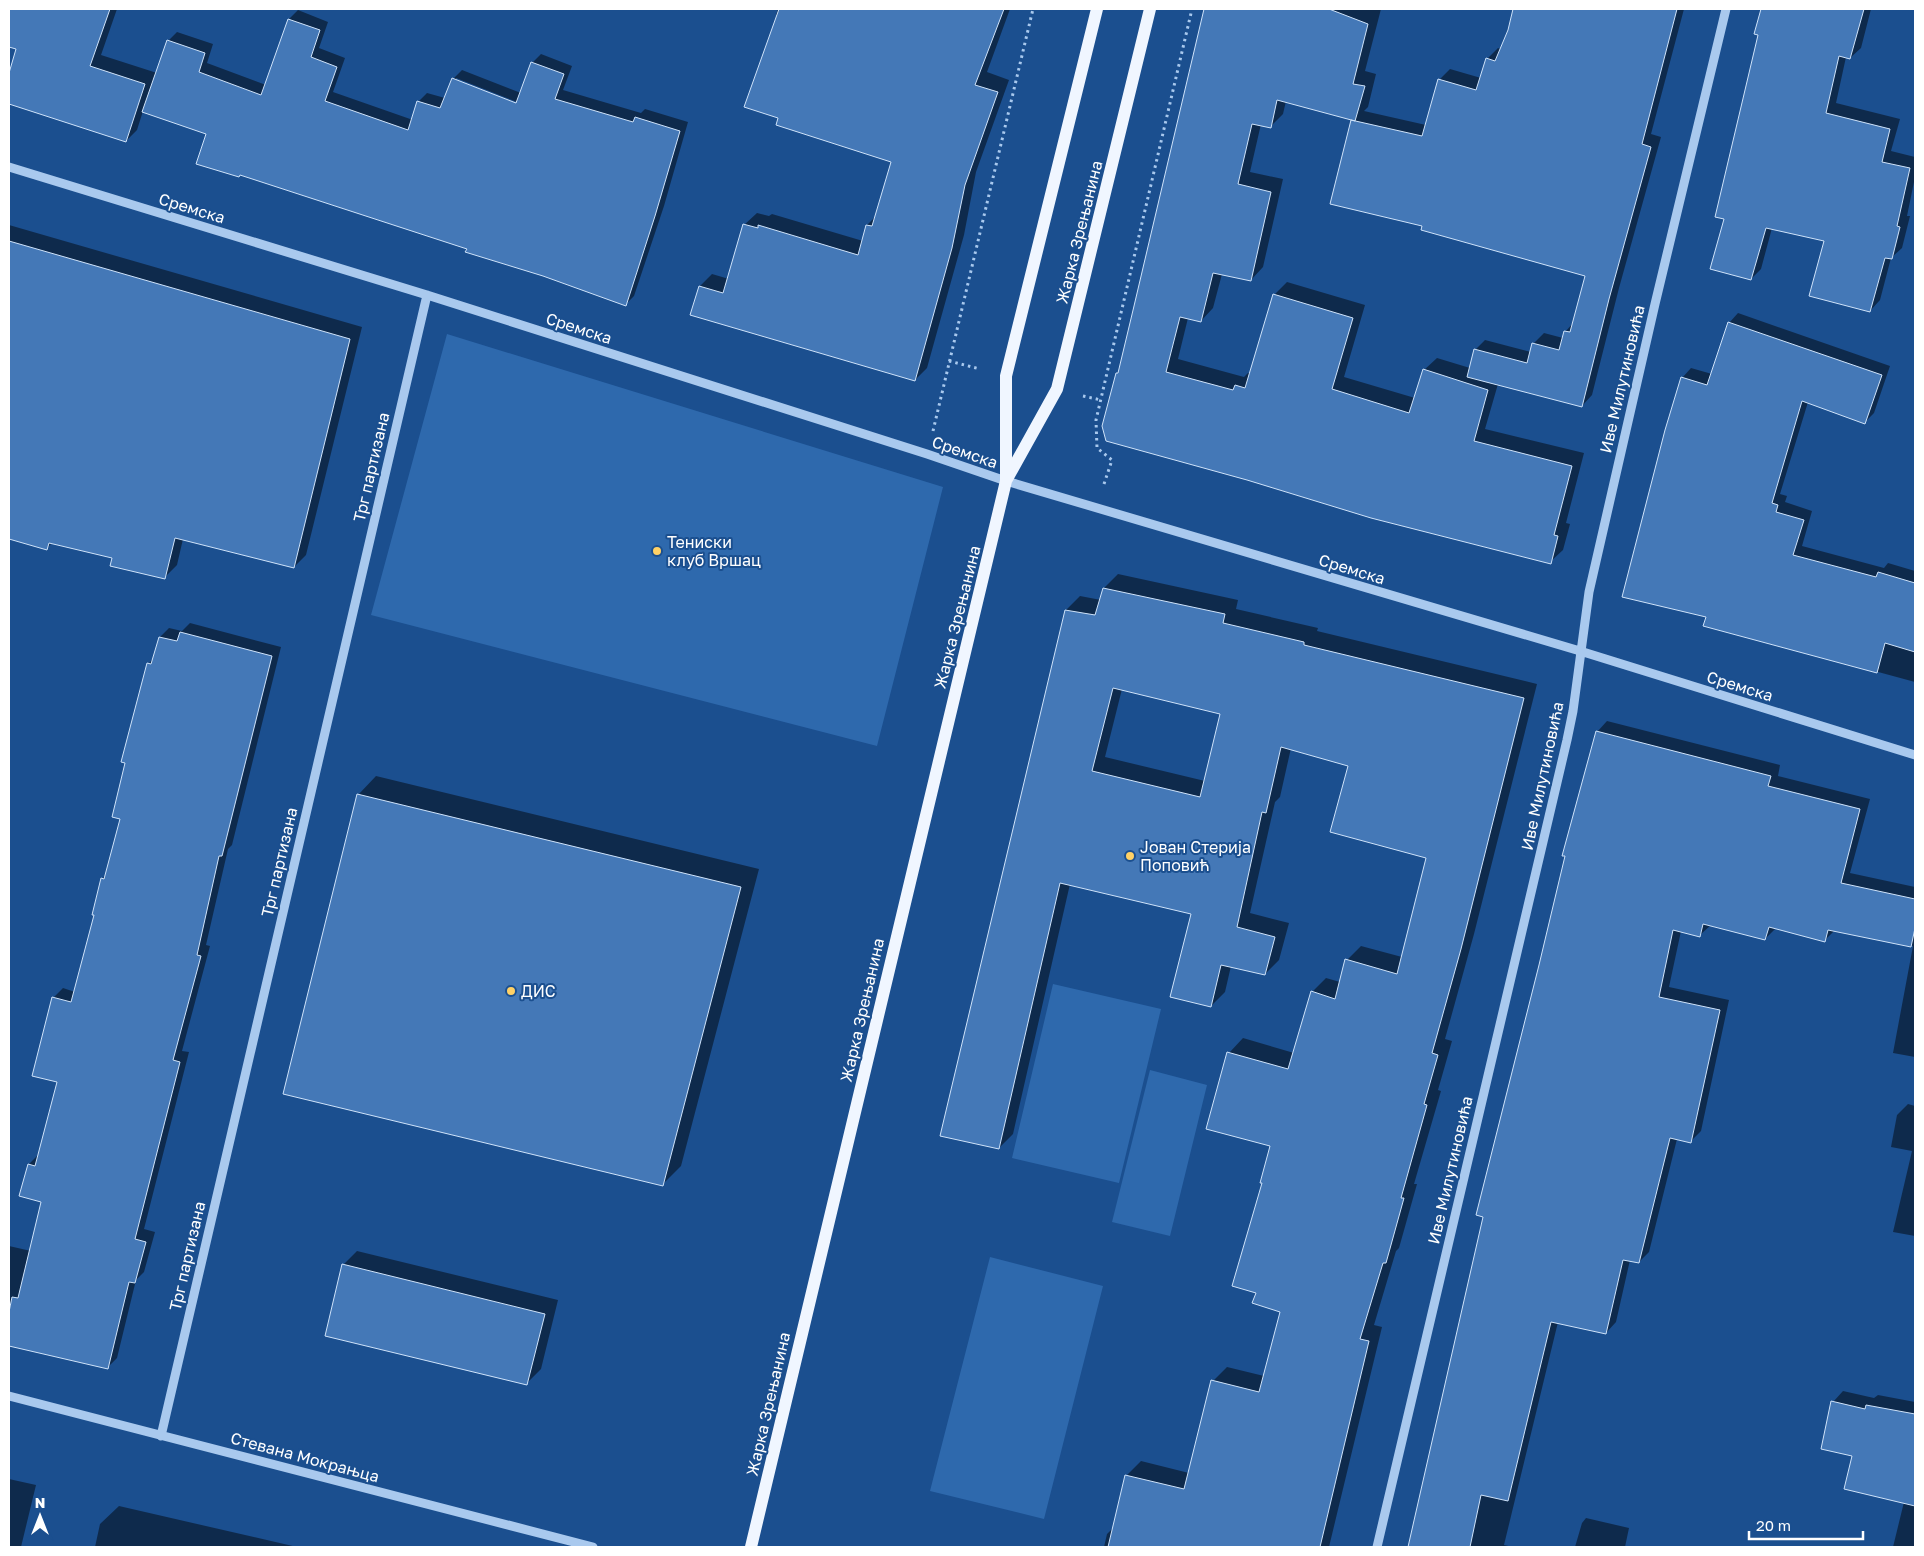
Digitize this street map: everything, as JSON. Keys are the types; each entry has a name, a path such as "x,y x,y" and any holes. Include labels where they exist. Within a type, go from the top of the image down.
{"main road":[{"name":"Жарка Зрењанина","path":"751,1547 1006,481 1006,376 1097,9"},
{"name":"Жарка Зрењанина","path":"1006,481 1057,389 1150,9"}],"street":[{"name":"Иве Милутиновића","path":"1377,1547 1567,740 1593,573 1654,304 1726,9"},
{"name":"Сремска","path":"9,167 427,295 927,454 1006,481 1580,651 1915,755"},
{"name":"Трг партизана","path":"161,1436 427,295"},
{"name":"Стевана Мокрањца","path":"9,1396 593,1547"}],"path":[{"path":"927,454 1033,9"},
{"path":"1096,508 1112,460 1097,448 1096,420 1192,9"}],"shaded area":[{"name":"Тениски клуб Вршац","path":"447,334 943,487 877,746 371,615"},
{"path":"1053,984 1161,1009 1119,1183 1012,1158"},
{"path":"1150,1070 1207,1085 1170,1236 1112,1222"},
{"path":"990,1257 1103,1286 1044,1519 930,1491"}],"building":[{"path":"9,9 110,9 90,66 145,84 126,142 9,104 9,73 16,49 9,47"},
{"path":"779,9 1004,9 975,85 998,92 965,185 952,248 915,381 690,315 699,286 723,293 743,224 758,228 758,225 858,255 866,225 872,226 891,162 776,125 778,118 744,107"},
{"path":"1204,9 1329,9 1368,24 1353,84 1365,86 1355,121 1277,100 1271,128 1252,124 1238,184 1271,192 1251,281 1213,273 1201,322 1180,317 1166,372 1233,390 1235,385 1245,388 1273,294 1353,318 1332,389 1409,413 1423,369 1488,390 1474,441 1572,466 1554,535 1558,536 1551,564 1371,518 1247,480 1106,441 1102,426 1116,373 1118,373"},
{"path":"1513,9 1677,9 1642,144 1651,147 1609,299 1582,407 1467,377 1474,349 1527,363 1532,343 1559,350 1564,331 1570,332 1585,276 1421,230 1422,226 1330,204 1351,120 1422,136 1438,79 1476,90 1486,58 1495,61 1508,30"},
{"path":"1761,9 1864,9 1850,59 1839,56 1826,113 1890,129 1882,162 1910,168 1897,226 1900,227 1892,259 1885,258 1870,312 1809,296 1824,241 1766,228 1751,280 1710,269 1724,219 1715,217 1758,35 1754,34"},
{"path":"288,19 320,30 311,57 337,67 325,101 408,130 417,101 440,108 452,78 516,103 531,62 564,74 555,99 633,122 635,117 680,131 626,306 543,276 465,252 467,249 240,175 239,177 196,164 206,134 142,112 167,40 205,53 199,72 261,95"},
{"path":"9,241 350,339 294,568 175,538 165,579 110,566 112,558 49,543 47,550 9,539"},
{"path":"1728,322 1882,375 1865,424 1802,401 1772,503 1778,505 1776,512 1804,520 1793,555 1876,577 1878,572 1915,583 1915,652 1885,643 1877,673 1703,626 1706,617 1622,597 1665,430 1681,377 1707,385"},
{"path":"1103,588 1225,614 1223,623 1304,642 1304,645 1524,698 1461,949 1432,1053 1438,1055 1424,1104 1427,1105 1401,1198 1404,1198 1386,1263 1383,1263 1360,1339 1369,1341 1320,1547 1108,1547 1125,1475 1184,1489 1211,1380 1259,1392 1280,1312 1252,1303 1256,1293 1232,1286 1262,1183 1260,1183 1270,1146 1206,1129 1227,1052 1288,1069 1311,991 1335,999 1345,959 1397,974 1426,858 1330,832 1348,766 1281,747 1266,813 1262,812 1237,927 1275,937 1265,975 1221,965 1211,1007 1170,997 1191,914 1060,883 999,1149 940,1136 1065,610 1095,615","holes":["1113,688 1220,714 1200,797 1092,771"]},
{"path":"180,632 272,656 222,856 219,856 197,955 201,956 173,1060 180,1062 135,1239 146,1242 135,1283 129,1282 108,1369 9,1346 9,1312 12,1297 18,1298 41,1202 19,1196 28,1164 35,1166 57,1082 32,1076 52,997 71,1002 94,915 92,915 101,878 104,879 120,819 112,817 125,763 121,762 147,663 151,664 159,637 177,641"},
{"path":"1596,731 1771,776 1768,786 1860,809 1841,883 1915,899 1915,928 1911,947 1828,930 1825,942 1769,927 1765,940 1703,924 1700,937 1673,930 1659,997 1720,1010 1691,1143 1670,1138 1639,1263 1623,1260 1606,1334 1551,1322 1508,1501 1481,1495 1470,1547 1408,1547 1483,1217 1476,1215 1539,965 1565,856 1562,856"},
{"name":"ДИС","path":"357,794 741,887 663,1186 283,1094"},
{"path":"342,1264 545,1314 527,1385 325,1336"},
{"path":"1831,1401 1865,1409 1866,1405 1915,1414 1915,1506 1844,1489 1852,1456 1821,1449"}],"place":[{"name":"Тениски клуб Вршац","path":"657,551"},
{"name":"Јован Стерија Поповић","path":"1130,856"},
{"name":"ДИС","path":"511,991"}]}
